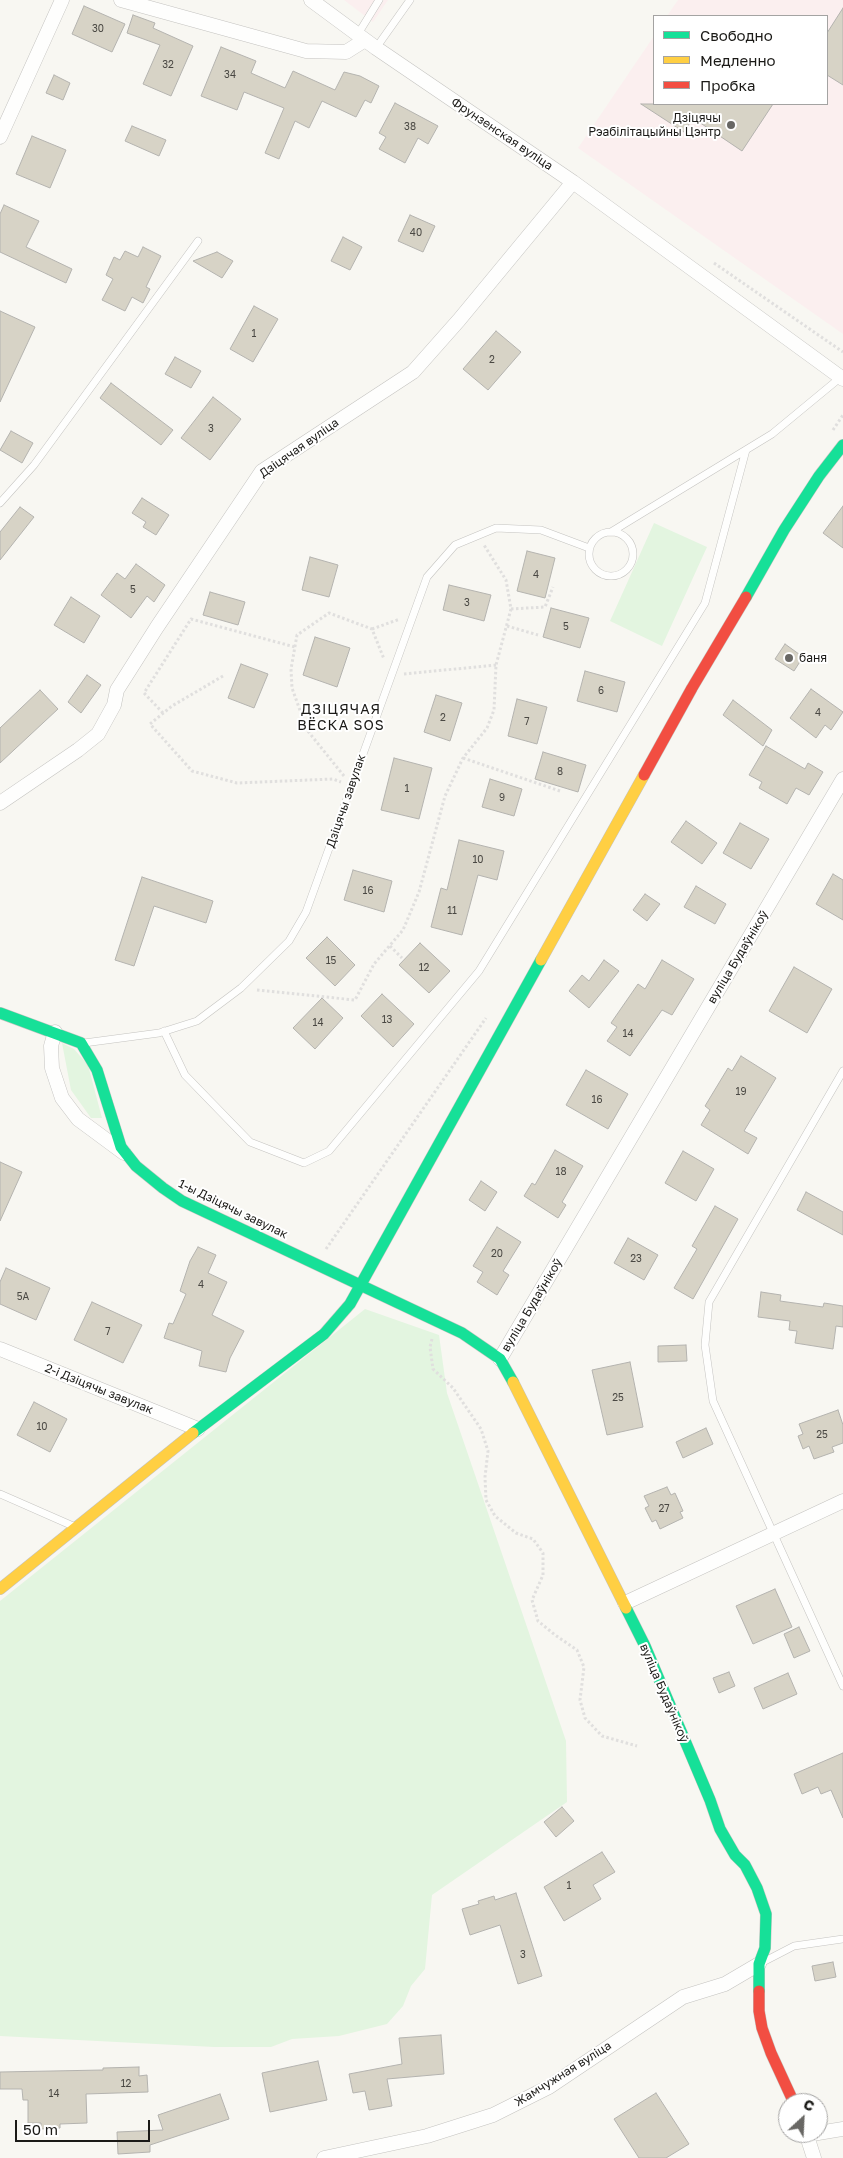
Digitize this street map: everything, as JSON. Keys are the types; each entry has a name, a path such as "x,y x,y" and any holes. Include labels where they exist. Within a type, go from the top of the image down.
{"street":[{"path":"0,137 62,0"},
{"path":"121,0 306,51 346,52 366,40"},
{"name":"Фрунзенская вуліца","path":"311,0 573,182 842,378"},
{"name":"Дзіцячая вуліца","path":"0,803 78,750 98,734 114,705 118,690 156,626 262,471 413,372 459,320 573,182"},
{"path":"0,1589 198,1429 324,1334 338,1319 361,1286 692,688 784,530 819,476 843,445"},
{"name":"вуліца Будаўнікоў","path":"790,2093 762,2028 759,2011 759,1964 765,1948 766,1928 766,1914 762,1900 745,1865 728,1845 720,1829 710,1800 645,1646 515,1385 500,1359 843,779"},
{"path":"0,1013 81,1043"},
{"path":"55,1032 51,1046 52,1068 62,1098 78,1119 128,1156"},
{"name":"1-ы Дзіцячы завулак","path":"81,1043 96,1070 121,1147 136,1166 182,1201 436,1320 482,1345 500,1359"},
{"name":"2-і Дзіцячы завулак","path":"0,1349 198,1429"},
{"path":"624,1603 843,1501"},
{"name":"Жамчужная вуліца","path":"324,2158 426,2136 494,2115 548,2087 683,1997 725,1984 759,1964"},
{"path":"828,2131 843,2129"},
{"path":"809,2143 814,2158"}],"lane":[{"path":"366,40 379,0"},
{"path":"366,40 410,0"},
{"path":"0,503 34,465 198,241"},
{"path":"611,532 622,535 631,543 633,551 633,559 626,570 616,576 602,574 591,565 589,548 593,540 599,535 611,532 772,434 842,378"},
{"path":"164,1031 185,1075 250,1142 304,1163 329,1150 479,971 705,603 746,450"},
{"name":"Дзіцячы завулак","path":"81,1043 164,1031 197,1021 241,988 289,941 306,912 427,577 455,545 496,528 541,530 589,548"},
{"path":"843,1071 709,1302 705,1345 713,1401 843,1686"},
{"path":"0,1494 75,1527"},
{"path":"759,1964 794,1946 843,1939"}],"path":[{"path":"241,988 355,1000 374,964 403,930 419,892 445,796 463,758 487,728 494,710 496,665 512,609 506,580 478,536"},
{"path":"512,609 545,607 553,587"},
{"path":"329,613 297,635 291,669 292,688 306,730 351,785"},
{"path":"372,629 415,614"},
{"path":"163,713 144,693 191,619 295,647"},
{"path":"507,626 538,634"},
{"path":"223,676 163,713 150,724 192,771 237,783 333,779 351,785"},
{"path":"463,758 560,791"},
{"path":"390,946 402,958"},
{"path":"436,1320 430,1347 433,1369 453,1388 481,1429 488,1451 485,1477 486,1500 495,1516 516,1533 532,1539 544,1553 543,1575 532,1600 538,1620 555,1635 577,1650 584,1667 580,1700 585,1718 602,1736 636,1746"}],"shaded area":[{"path":"344,0 388,0 373,22"},
{"path":"678,0 843,0 843,334 578,148 653,37 653,105 828,105 828,15 668,15"}],"green space":[{"path":"654,523 707,547 662,646 610,621"},
{"path":"62,1043 74,1049 88,1065 102,1118 91,1118 71,1090"},
{"path":"365,1309 439,1335 447,1393 566,1741 567,1802 432,1895 425,1969 411,1986 403,2006 387,2024 339,2036 292,2039 271,2047 214,2047 0,2036 0,1601"}],"building":[{"path":"84,6 125,24 112,52 72,34"},
{"path":"843,8 843,85 828,76 828,31"},
{"path":"133,15 155,23 153,28 193,46 171,96 143,84 160,45 127,33"},
{"path":"221,47 256,61 251,73 285,88 293,71 335,90 344,72 360,76 379,86 371,103 365,100 356,117 322,101 309,128 295,121 279,159 265,153 284,108 244,92 237,110 201,96"},
{"path":"54,75 70,83 63,100 46,93"},
{"path":"395,103 438,126 428,144 418,138 405,163 379,149 386,137 379,133"},
{"name":"Дзіцячы Рэабілітацыйны Цэнтр","path":"641,104 772,105 742,151 693,118 684,132"},
{"path":"132,126 166,140 159,156 125,141"},
{"path":"32,136 66,150 50,188 16,174"},
{"path":"4,205 39,221 26,247 72,269 66,283 0,252 0,214"},
{"path":"410,215 435,226 423,252 398,241"},
{"path":"343,237 362,247 350,270 331,261"},
{"path":"143,247 161,256 146,287 150,289 143,303 132,297 125,311 102,300 113,279 106,275 114,257 120,260 125,251 138,257"},
{"path":"217,252 233,261 222,278 193,261"},
{"path":"254,306 278,319 253,362 230,349"},
{"path":"0,311 35,327 0,402"},
{"path":"496,331 521,352 488,390 463,369"},
{"path":"175,357 201,371 191,388 165,374"},
{"path":"111,383 173,430 161,445 100,398"},
{"path":"213,397 241,419 210,460 181,438"},
{"path":"11,431 33,443 22,463 0,450"},
{"path":"142,498 169,515 156,535 143,527 146,522 132,513"},
{"path":"843,506 843,548 823,533"},
{"path":"20,507 34,517 0,560 0,532"},
{"path":"527,551 555,558 545,598 517,591"},
{"path":"310,557 338,565 329,597 302,590"},
{"path":"136,564 165,585 154,602 147,596 131,618 101,595 117,573 125,579"},
{"path":"449,585 491,595 484,621 443,610"},
{"path":"210,592 245,602 238,625 203,615"},
{"path":"71,597 100,616 84,643 54,625"},
{"path":"551,608 589,618 580,648 543,637"},
{"path":"315,637 350,648 337,687 303,675"},
{"name":"баня","path":"785,644 803,657 794,671 775,659"},
{"path":"241,664 268,674 254,708 228,698"},
{"path":"585,671 625,682 617,712 577,701"},
{"path":"87,675 101,685 81,713 68,702"},
{"path":"811,689 843,712 831,730 825,725 816,738 790,718"},
{"path":"40,690 58,709 0,763 0,728"},
{"path":"436,695 462,703 450,741 424,732"},
{"path":"517,699 547,707 537,744 508,736"},
{"path":"733,700 772,730 763,746 723,715"},
{"path":"766,746 805,769 808,763 823,772 809,795 796,788 787,804 759,788 762,782 749,775"},
{"path":"543,752 586,765 578,792 535,779"},
{"path":"394,758 432,768 419,819 381,810"},
{"path":"490,779 522,789 514,816 482,807"},
{"path":"686,821 717,843 702,864 671,842"},
{"path":"740,823 769,839 751,869 723,853"},
{"path":"459,840 504,851 497,880 478,875 462,935 431,927 441,888 447,890"},
{"path":"353,870 392,881 384,912 344,900"},
{"path":"833,874 843,880 843,920 816,904"},
{"path":"142,877 213,901 206,923 154,906 134,966 115,960"},
{"path":"696,886 726,904 715,924 684,907"},
{"path":"645,894 660,904 647,921 633,910"},
{"path":"327,937 355,965 335,986 306,958"},
{"path":"420,943 450,971 429,993 399,965"},
{"path":"604,960 619,971 589,1008 569,991 582,975 589,981"},
{"path":"662,960 694,979 672,1015 662,1010 630,1056 607,1041 617,1027 611,1023 638,984 645,989"},
{"path":"794,967 832,989 807,1033 769,1011"},
{"path":"382,994 414,1024 393,1047 361,1016"},
{"path":"322,998 343,1018 315,1049 293,1028"},
{"path":"741,1056 776,1078 744,1131 757,1138 748,1154 701,1125 710,1110 705,1106 728,1068 732,1071"},
{"path":"586,1070 628,1094 608,1129 566,1105"},
{"path":"555,1150 583,1166 562,1202 566,1205 558,1218 524,1196 532,1183 535,1185"},
{"path":"683,1151 714,1169 696,1201 665,1183"},
{"path":"0,1162 22,1172 0,1221"},
{"path":"481,1181 497,1192 485,1211 469,1200"},
{"path":"806,1192 843,1212 843,1235 797,1210"},
{"path":"715,1206 738,1219 693,1299 674,1288 697,1249 692,1246"},
{"path":"497,1227 521,1242 503,1271 509,1275 497,1295 477,1282 483,1272 473,1266"},
{"path":"628,1238 658,1255 644,1280 614,1263"},
{"path":"198,1247 216,1255 208,1273 227,1282 212,1315 244,1331 230,1358 226,1372 199,1366 202,1351 164,1338 169,1323 173,1324 186,1294 180,1291 190,1261"},
{"path":"6,1268 50,1288 36,1320 0,1304 0,1282"},
{"path":"761,1292 781,1295 780,1301 823,1307 824,1303 843,1306 843,1327 836,1326 833,1349 795,1343 797,1331 789,1330 790,1321 758,1317"},
{"path":"92,1302 142,1325 123,1363 74,1340"},
{"path":"686,1345 687,1361 658,1362 658,1346"},
{"path":"630,1362 643,1427 607,1435 592,1370"},
{"path":"34,1402 67,1419 50,1452 17,1435"},
{"path":"838,1410 843,1425 843,1443 832,1447 834,1452 814,1459 809,1446 803,1449 798,1436 803,1434 799,1424"},
{"path":"706,1428 713,1444 683,1458 676,1442"},
{"path":"667,1487 671,1495 675,1493 683,1511 680,1512 683,1518 660,1529 656,1520 652,1522 645,1508 649,1506 644,1496"},
{"path":"775,1589 792,1627 753,1644 736,1606"},
{"path":"799,1627 810,1651 794,1658 784,1634"},
{"path":"729,1672 735,1686 719,1693 713,1678"},
{"path":"788,1673 797,1694 763,1709 754,1688"},
{"path":"843,1753 843,1818 831,1790 821,1794 818,1787 802,1794 794,1774"},
{"path":"562,1807 574,1821 556,1837 544,1822"},
{"path":"602,1852 615,1872 593,1885 601,1899 564,1921 544,1887"},
{"path":"516,1893 542,1976 518,1984 500,1925 470,1935 462,1909 479,1904 478,1901 494,1896 495,1900"},
{"path":"833,1962 836,1977 815,1981 812,1966"},
{"path":"441,2035 444,2074 387,2079 392,2106 369,2110 365,2091 353,2093 349,2074 402,2064 399,2038"},
{"path":"318,2061 327,2100 270,2112 262,2073"},
{"path":"139,2067 139,2076 147,2075 148,2092 86,2094 87,2123 60,2124 60,2128 41,2129 41,2123 28,2123 28,2100 23,2100 22,2089 0,2089 0,2072 103,2070 103,2068"},
{"path":"656,2093 689,2144 666,2158 639,2158 614,2119"},
{"path":"220,2094 229,2119 150,2145 150,2152 118,2154 117,2132 163,2130 158,2115"}],"traffic: fast":[{"path":"746,597 784,530 819,476 843,445"},
{"path":"193,1433 324,1334 350,1304 541,960"},
{"path":"0,1013 81,1043 97,1070 121,1147 136,1166 163,1188 182,1201 462,1333 500,1359 513,1382"},
{"path":"626,1608 645,1646 710,1800 720,1829 735,1855 745,1865 757,1888 766,1914 765,1948 759,1964 759,1991"}],"traffic: slow":[{"path":"541,960 644,775"},
{"path":"513,1382 626,1608"},
{"path":"0,1589 193,1433"}],"traffic: jam":[{"path":"644,775 692,688 746,597"},
{"path":"759,1991 759,2011 762,2028 789,2093"}],"place":[{"name":"Дзіцячы Рэабілітацыйны Цэнтр","path":"731,125"},
{"name":"баня","path":"789,658"}],"district":[{"name":"ДЗІЦЯЧАЯ ВЁСКА SOS","path":"341,718"}]}
